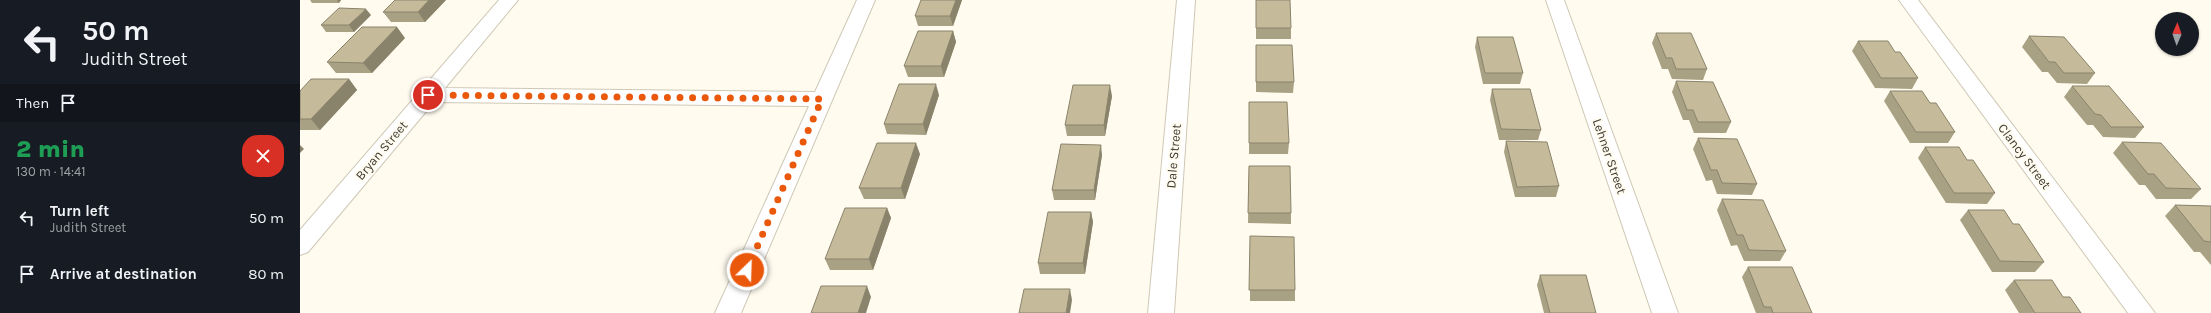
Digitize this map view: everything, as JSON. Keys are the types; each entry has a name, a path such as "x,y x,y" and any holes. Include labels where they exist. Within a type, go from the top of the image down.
{"street":[{"name":"Bryan Street","path":"300,246 509,0"},
{"path":"728,313 866,0"},
{"name":"Dale Street","path":"1161,313 1186,0"},
{"name":"Lehner Street","path":"1556,0 1665,313"},
{"name":"Clancy Street","path":"1908,0 2142,313"},
{"path":"428,95 822,99"}],"building":[{"path":"395,0 429,0 418,12 383,12"},
{"path":"921,0 956,0 950,16 915,16"},
{"path":"1256,0 1290,0 1291,28 1256,28"},
{"path":"339,8 366,9 349,25 321,25"},
{"path":"362,27 397,27 363,63 327,62"},
{"path":"918,31 953,31 941,66 904,66"},
{"path":"1656,33 1691,33 1707,69 1676,69 1672,58 1666,58"},
{"path":"2029,36 2064,37 2095,73 2064,73 2055,62 2049,62"},
{"path":"1477,37 1513,37 1523,73 1485,73"},
{"path":"1858,41 1888,41 1895,52 1900,52 1918,78 1881,78"},
{"path":"1256,45 1292,45 1294,82 1256,82"},
{"path":"311,79 349,79 311,119 300,119 300,91"},
{"path":"1676,81 1713,82 1731,122 1698,122 1693,110 1687,110"},
{"path":"899,84 936,84 923,124 884,124"},
{"path":"1073,85 1110,85 1104,125 1065,125"},
{"path":"2072,86 2109,86 2144,127 2111,127 2101,115 2095,114"},
{"path":"1492,89 1530,89 1541,130 1501,129"},
{"path":"1890,91 1922,91 1930,103 1936,103 1955,132 1916,132"},
{"path":"1249,102 1287,102 1289,143 1249,143"},
{"path":"1698,138 1737,139 1757,184 1722,183 1717,170 1711,170"},
{"path":"1506,141 1547,142 1559,186 1517,187"},
{"path":"2122,142 2161,143 2201,189 2166,188 2154,174 2148,174"},
{"path":"877,143 916,143 901,188 859,188"},
{"path":"1061,144 1101,145 1094,190 1052,190"},
{"path":"1925,147 1959,147 1967,160 1973,160 1995,193 1954,193"},
{"path":"1249,166 1290,166 1291,213 1248,213"},
{"path":"1722,199 1763,200 1786,251 1749,250 1743,235 1737,235"},
{"path":"2175,205 2211,206 2211,242 2204,241"},
{"path":"845,208 887,208 869,259 825,259"},
{"path":"1968,210 2004,210 2013,224 2019,224 2044,262 2000,261"},
{"path":"1048,212 1091,212 1083,263 1038,263"},
{"path":"1250,236 1294,237 1295,290 1249,290"},
{"path":"1748,267 1792,267 1812,313 1773,313 1771,307 1764,307"},
{"path":"1540,275 1586,275 1596,313 1550,313"},
{"path":"2014,280 2052,280 2063,297 2070,297 2081,313 2035,313"},
{"path":"821,286 867,286 858,313 811,313"},
{"path":"1024,289 1070,289 1066,313 1019,313"}],"route":[{"path":"428,95 822,99 747,270"}]}
